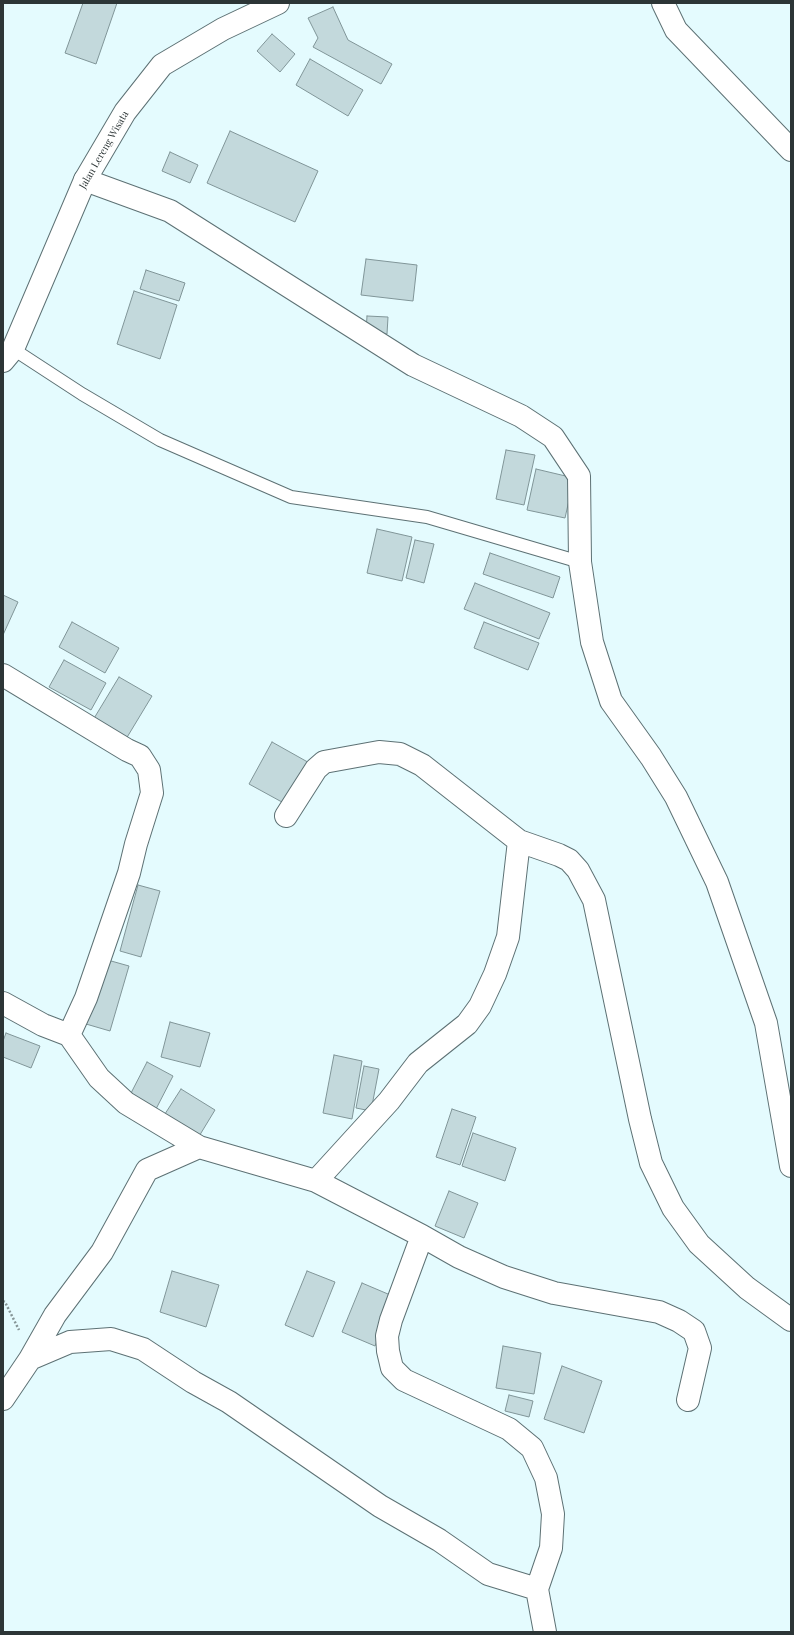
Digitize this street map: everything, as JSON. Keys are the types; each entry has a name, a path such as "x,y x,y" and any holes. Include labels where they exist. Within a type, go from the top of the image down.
{"street":[{"name":"Jalan Lereng Wisata","path":"8,355 85,180 125,112 162,65 223,28 278,3"},
{"path":"664,3 676,30 791,150"},
{"path":"85,180 170,211 413,366 521,416 553,437 579,476 580,562 592,642 610,701 651,757 676,797 717,882 766,1023 791,1166"},
{"path":"3,675 127,750 140,756 149,770 152,793 136,844 129,873 86,998 68,1035"},
{"path":"286,816 316,769 324,762 379,752 400,754 422,765 519,840 569,860 578,870 594,900 651,1163 673,1208 699,1244 747,1288 791,1320"},
{"path":"316,1181 389,1101 418,1063 467,1024 480,1006 495,974 508,937 519,840"},
{"path":"3,1003 43,1025 68,1035 99,1078 126,1103 198,1147 316,1181 459,1257 504,1277 554,1292 614,1302 659,1312 679,1321 694,1331 700,1348 688,1400"},
{"path":"3,1399 30,1359 55,1315 102,1252 147,1170 198,1147"},
{"path":"422,1236 391,1320 388,1336 388,1350 392,1368 404,1380 509,1429 532,1448 546,1478 552,1514 551,1548 537,1589 546,1632"},
{"path":"30,1359 70,1342 112,1339 143,1349 193,1382 229,1402 373,1502 439,1540 488,1574 537,1589"}],"lane":[{"path":"8,355 82,394 160,440 291,497 427,517 580,562"}],"building":[{"path":"83,3 117,3 96,64 65,53"},
{"path":"333,7 348,40 392,64 381,84 313,47 318,38 308,18"},
{"path":"272,34 295,54 280,72 257,51"},
{"path":"310,59 363,90 348,116 296,85"},
{"path":"230,131 318,171 295,222 207,183"},
{"path":"170,152 198,165 190,183 162,171"},
{"path":"366,259 417,265 413,301 361,295"},
{"path":"146,270 185,283 179,301 140,289"},
{"path":"134,291 177,305 160,359 117,344"},
{"path":"367,316 388,317 387,334 366,332"},
{"path":"506,450 535,455 524,505 496,499"},
{"path":"536,469 574,478 565,518 527,510"},
{"path":"377,529 412,537 402,581 367,573"},
{"path":"415,540 434,544 424,583 406,578"},
{"path":"490,553 560,577 553,598 483,574"},
{"path":"475,583 550,613 539,639 464,609"},
{"path":"3,595 18,602 3,635"},
{"path":"72,622 119,648 105,673 59,647"},
{"path":"484,622 539,643 528,670 474,648"},
{"path":"64,660 106,683 91,710 49,687"},
{"path":"119,677 152,696 126,739 93,720"},
{"path":"272,742 313,765 291,807 249,784"},
{"path":"138,885 160,891 141,957 120,951"},
{"path":"104,959 129,966 110,1031 86,1024"},
{"path":"170,1022 210,1033 200,1067 161,1057"},
{"path":"6,1033 40,1046 31,1068 3,1057 3,1041"},
{"path":"334,1055 362,1061 352,1119 323,1113"},
{"path":"147,1062 173,1076 156,1109 130,1095"},
{"path":"364,1066 379,1069 371,1111 356,1108"},
{"path":"181,1089 215,1110 198,1138 163,1117"},
{"path":"452,1109 476,1117 460,1165 436,1157"},
{"path":"473,1133 516,1148 505,1181 462,1166"},
{"path":"449,1191 478,1203 464,1238 435,1226"},
{"path":"172,1271 219,1285 206,1327 160,1312"},
{"path":"307,1271 335,1282 313,1337 285,1325"},
{"path":"362,1283 395,1297 375,1346 342,1332"},
{"path":"503,1346 541,1353 534,1394 496,1388"},
{"path":"562,1366 602,1381 584,1433 544,1419"},
{"path":"509,1395 533,1401 529,1417 505,1411"}]}
